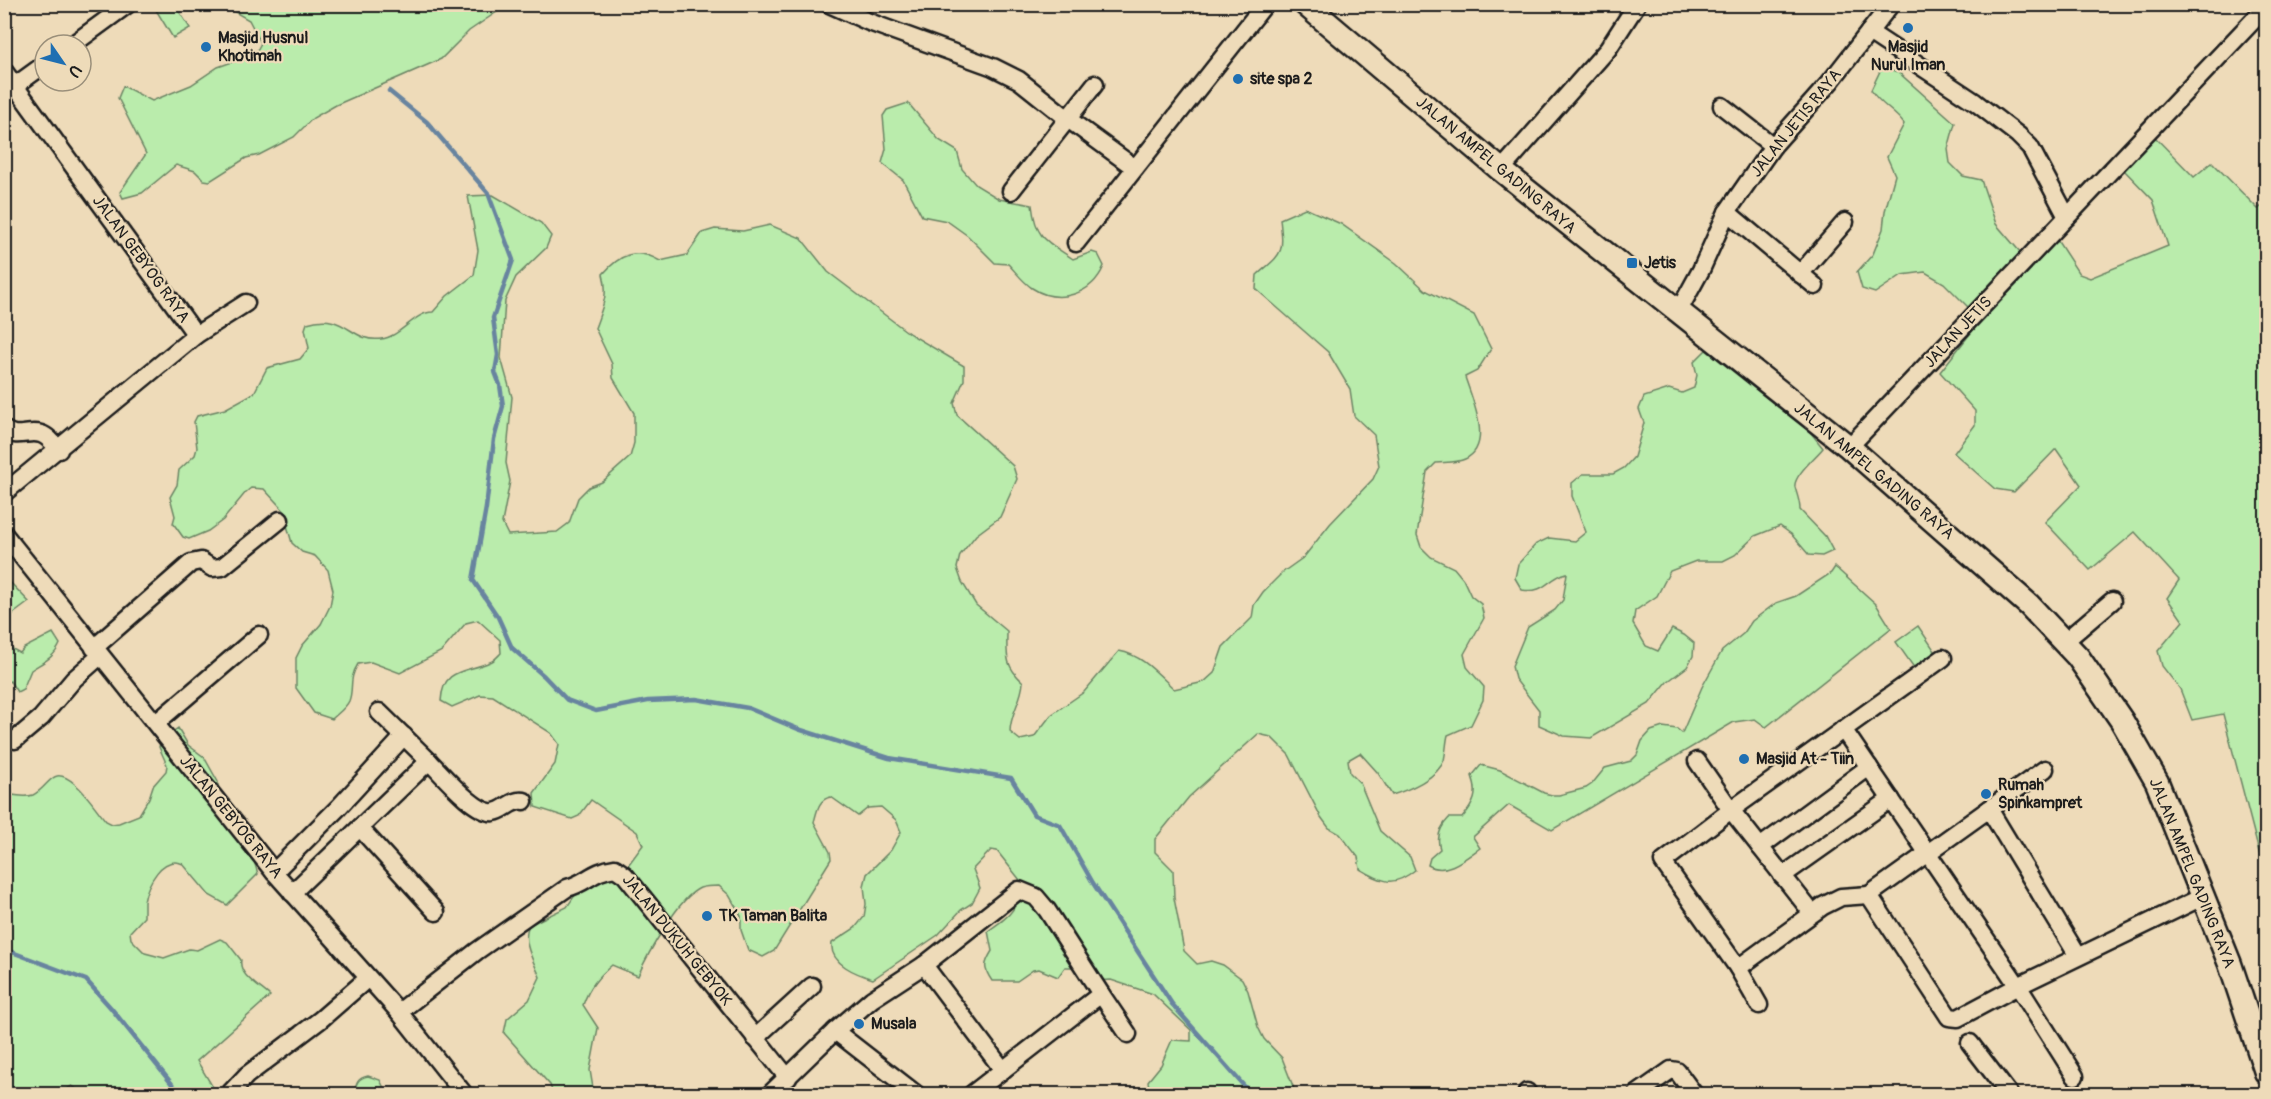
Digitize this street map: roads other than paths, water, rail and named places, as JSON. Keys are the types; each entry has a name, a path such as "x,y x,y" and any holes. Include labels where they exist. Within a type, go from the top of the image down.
{"main road":[{"name":"JALAN AMPEL GADING RAYA","path":"1305,4 1501,170 1849,447 2029,605 2078,657 2122,722 2157,782 2230,964 2266,1072"}],"street":[{"path":"88,33 128,4"},
{"path":"829,4 869,22 993,67 1027,85 1068,119 1135,168"},
{"path":"1076,243 1264,4"},
{"path":"1501,170 1608,49 1637,4"},
{"name":"JALAN JETIS RAYA","path":"1678,312 1701,270 1727,212 1773,146 1830,82 1891,4"},
{"name":"JALAN JETIS","path":"1849,447 2263,9"},
{"path":"1869,32 1975,102 2018,135 2030,147 2067,217"},
{"name":"JALAN GEBYOG RAYA","path":"4,71 196,335 4,494"},
{"path":"16,85 33,73"},
{"path":"1011,191 1095,84"},
{"path":"1722,106 1773,146"},
{"path":"1727,212 1815,286"},
{"path":"1800,274 1845,222"},
{"path":"196,335 246,303"},
{"path":"4,429 13,435 38,433 44,435 59,450"},
{"path":"15,740 41,718 97,652 191,563 201,561 212,568 222,567 280,520"},
{"name":"JALAN GEBYOG RAYA","path":"4,534 274,872 399,1012 464,1095"},
{"path":"2064,642 2112,601"},
{"path":"156,723 260,635"},
{"path":"1759,1005 1738,968 1663,862 1731,810 1942,658"},
{"path":"379,712 404,736 425,765 482,809 490,813 514,801 524,801"},
{"path":"1843,729 2018,986 2076,1076"},
{"path":"274,872 338,808 404,736"},
{"path":"1697,761 1731,810 1809,909"},
{"path":"292,893 425,765"},
{"path":"1760,847 1869,767"},
{"path":"1738,968 1823,906 1840,897 1869,895 2045,769"},
{"path":"1782,876 1891,799"},
{"path":"1989,809 2078,956"},
{"path":"360,828 436,912"},
{"name":"JALAN DUKUH GEBYOK","path":"399,1012 477,951 567,888 577,886 598,871 615,868 621,870 788,1078"},
{"path":"770,1095 872,999 924,965 1020,890 1036,897 1047,910 1128,1034"},
{"path":"1869,895 1949,1017 1958,1018 2078,956 2202,897"},
{"path":"924,965 1003,1070"},
{"path":"229,1095 248,1075 320,1020 367,978"},
{"path":"756,1038 812,986"},
{"path":"978,1093 1003,1070 1101,994"},
{"path":"836,1031 916,1095"},
{"path":"1970,1043 2009,1095"},
{"path":"1637,1095 1671,1070 1677,1071 1694,1095"}],"waterway":[{"path":"389,91 427,122 488,193 513,260 493,318 498,355 495,372 500,385 503,406 494,439 486,508 473,580 498,617 512,648 567,700 596,711 648,701 696,699 748,708 798,729 889,758 1011,778 1034,815 1060,825 1093,883 1172,1004 1251,1094"},
{"path":"4,949 86,980 180,1094"}],"place":[{"name":"Masjid Nurul Iman","path":"1908,28"},
{"name":"Masjid Husnul Khotimah","path":"206,47"},
{"name":"site spa 2","path":"1238,79"},
{"name":"Jetis","path":"1632,263"},
{"name":"Masjid At - Tiin","path":"1744,759"},
{"name":"Rumah Spinkampret","path":"1986,794"},
{"name":"TK Taman Balita","path":"707,916"},
{"name":"Musala","path":"859,1024"}]}
